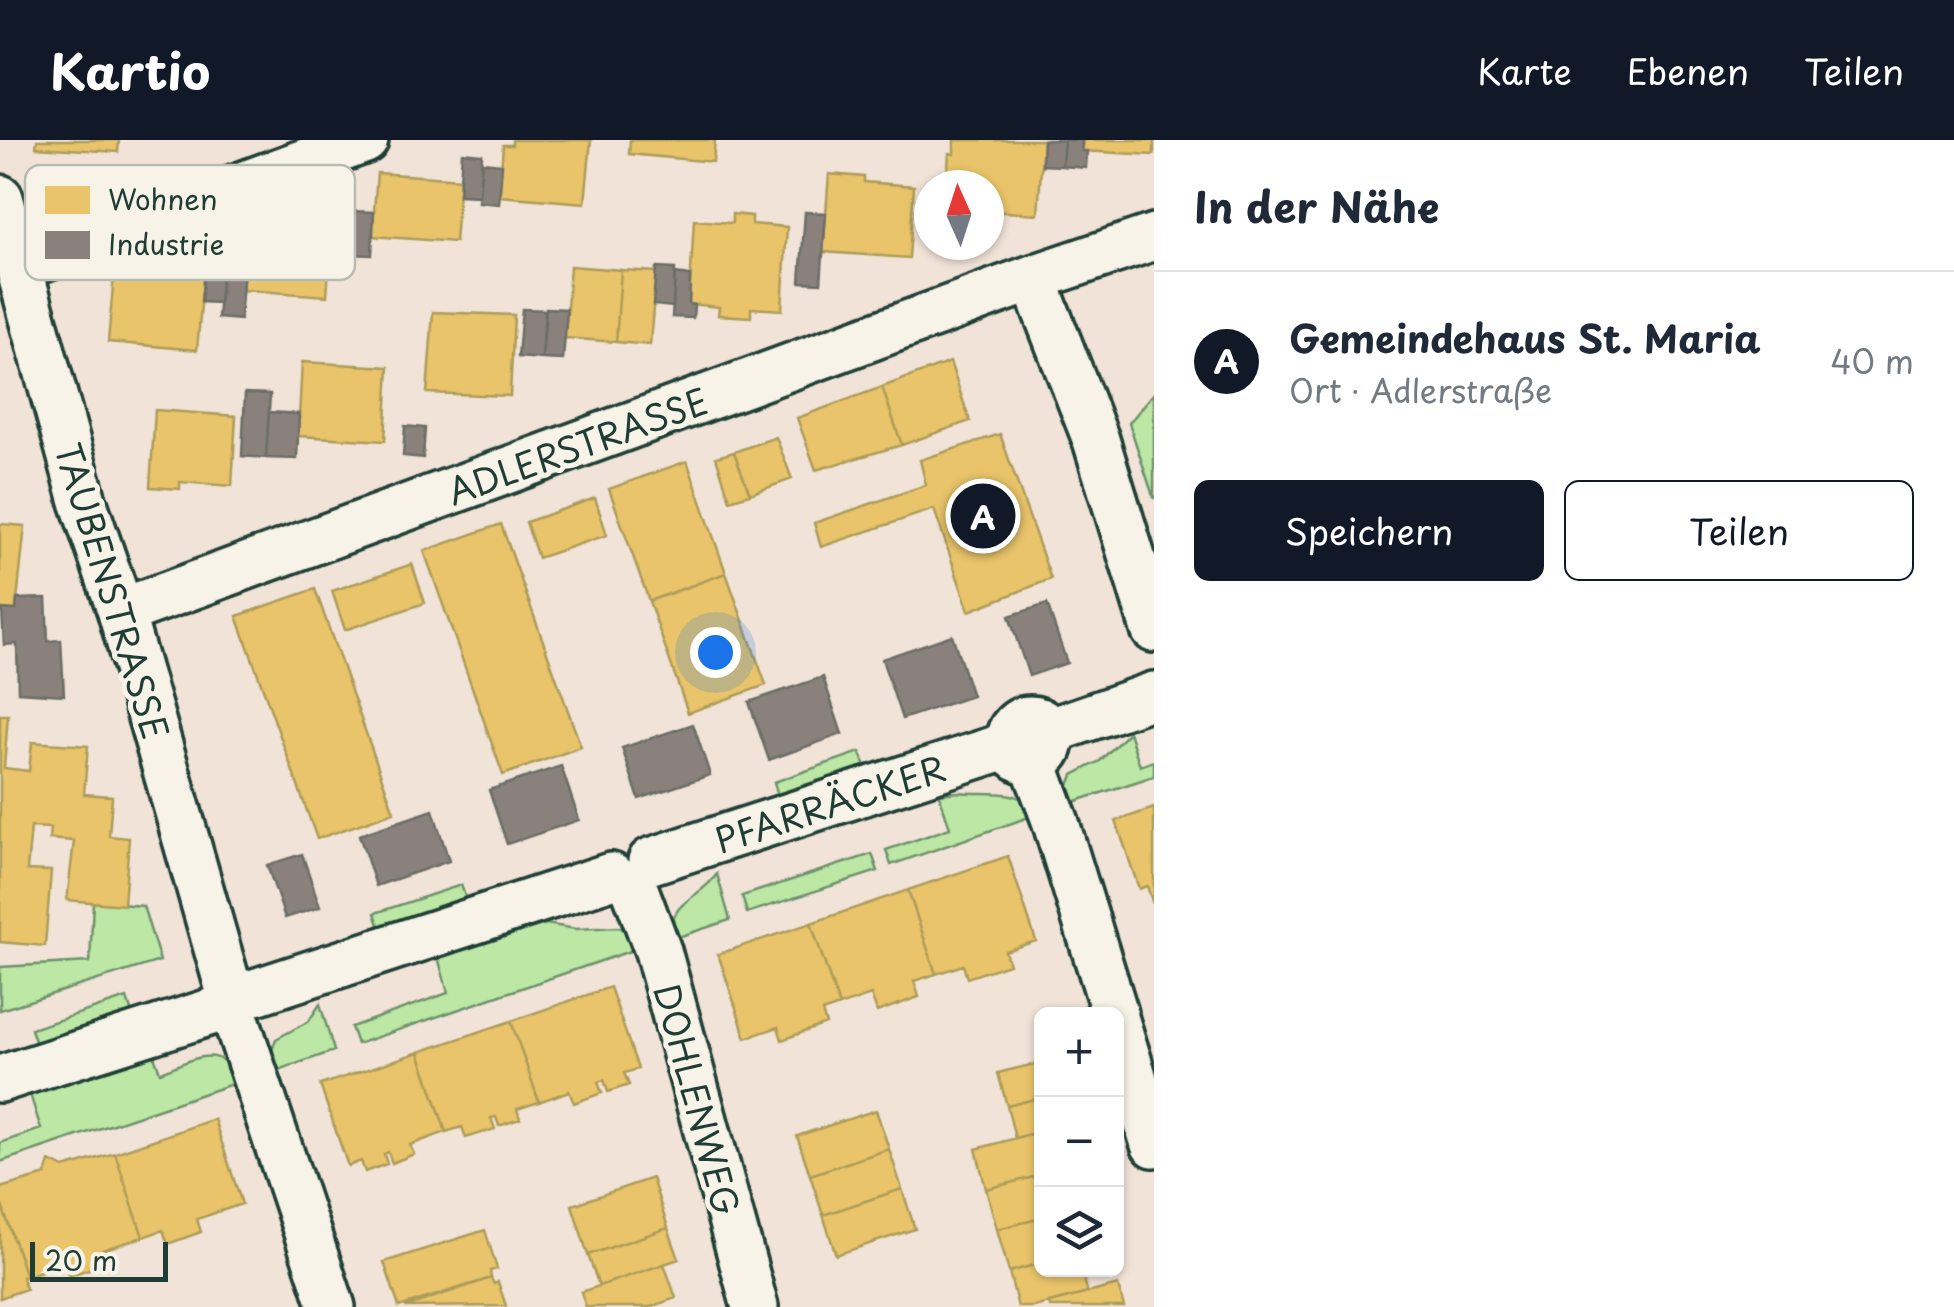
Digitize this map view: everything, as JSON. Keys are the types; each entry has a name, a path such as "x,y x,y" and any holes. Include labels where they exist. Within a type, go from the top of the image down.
{"street":[{"path":"297,165 365,140"},
{"name":"TAUBENSTRASSE","path":"0,198 83,500 120,612 234,1002 332,1307"},
{"name":"ADLERSTRASSE","path":"120,612 1154,237"},
{"path":"20,266 25,264"},
{"path":"1034,278 1096,440 1154,628"},
{"name":"PFARRÄCKER","path":"0,1079 1031,746 1154,695"},
{"path":"1031,746 1113,1007"},
{"name":"DOHLENWEG","path":"632,876 658,950 755,1307"},
{"path":"1124,1045 1154,1144"}],"green space":[{"path":"1154,393 1154,499 1129,423"},
{"path":"1129,732 1140,766 1154,761 1154,776 1070,803 1068,788 1073,775 1100,761"},
{"path":"860,752 867,768 778,796 774,782"},
{"path":"959,792 1023,799 1035,815 891,865 886,850 950,828 939,794"},
{"path":"872,854 878,871 747,913 742,896"},
{"path":"717,874 730,920 672,939 679,908"},
{"path":"461,885 467,902 380,928 375,913"},
{"path":"93,902 143,906 160,961 0,1010 0,967 90,962"},
{"path":"546,924 576,929 619,927 630,933 639,948 357,1044 351,1027 448,993 438,957"},
{"path":"127,998 132,1013 36,1044 31,1029"},
{"path":"320,1004 334,1051 273,1072 271,1053 276,1039 309,1021"},
{"path":"153,1053 160,1072 195,1059 215,1057 224,1061 241,1081 0,1162 0,1143 41,1129 30,1094"}],"building: Wohnen":[{"path":"37,140 119,140 118,152 36,147"},
{"path":"512,140 591,140 585,203 499,196 503,145 512,145"},
{"path":"630,140 715,140 713,162 629,154"},
{"path":"954,140 1043,140 1038,214 1004,212 1004,170 948,170 949,153 954,154"},
{"path":"1082,140 1154,140 1154,155 1082,151"},
{"path":"377,173 460,179 455,242 372,236"},
{"path":"829,174 864,177 864,182 914,186 909,258 823,252"},
{"path":"732,214 752,216 752,224 787,227 782,310 751,308 751,317 718,315 719,307 689,304 694,220 732,223"},
{"path":"570,266 621,270 616,342 565,338"},
{"path":"621,270 656,272 650,345 616,342"},
{"path":"113,280 203,280 197,350 108,342"},
{"path":"243,280 328,280 327,296 242,290"},
{"path":"433,312 514,315 510,396 427,393"},
{"path":"302,362 389,367 385,441 298,436"},
{"path":"950,362 970,421 902,445 882,387"},
{"path":"882,387 902,445 816,470 797,418"},
{"path":"155,410 236,416 232,486 180,482 180,489 150,487"},
{"path":"1000,434 1051,579 969,611 934,509 821,547 814,523 926,485 920,460"},
{"path":"776,437 792,479 750,494 734,452"},
{"path":"734,452 750,494 730,500 716,457"},
{"path":"687,461 726,573 649,601 609,489"},
{"path":"595,498 607,535 538,558 526,522"},
{"path":"0,524 25,526 16,610 0,609"},
{"path":"501,524 581,747 503,775 424,551"},
{"path":"412,564 425,603 345,630 332,591"},
{"path":"726,573 766,685 688,713 649,601"},
{"path":"315,589 394,812 317,839 237,616"},
{"path":"0,715 8,715 4,768 29,771 32,742 88,746 84,794 112,796 109,836 129,838 124,905 67,900 74,841 49,839 50,828 31,827 27,870 51,871 45,946 0,942"},
{"path":"1154,808 1153,904 1147,886 1139,889 1116,821"},
{"path":"1008,856 1036,941 1005,951 1009,964 967,978 963,965 936,974 908,890"},
{"path":"908,890 936,974 914,981 919,997 877,1012 871,995 839,1006 811,923"},
{"path":"811,923 839,1006 822,1012 826,1024 782,1040 778,1027 746,1038 718,954"},
{"path":"610,987 638,1069 624,1073 629,1085 608,1092 604,1080 598,1082 602,1093 574,1103 569,1091 539,1102 511,1021"},
{"path":"511,1021 539,1102 517,1109 520,1119 499,1126 496,1117 491,1118 495,1129 466,1138 462,1127 446,1132 419,1052"},
{"path":"419,1052 446,1132 410,1145 414,1154 392,1163 388,1152 384,1154 387,1164 365,1172 361,1161 348,1166 320,1085"},
{"path":"1034,1064 1034,1099 1007,1106 998,1073"},
{"path":"1034,1099 1034,1133 1015,1138 1007,1106"},
{"path":"876,1110 889,1149 810,1175 797,1136"},
{"path":"214,1119 242,1204 197,1219 201,1232 168,1244 163,1230 143,1237 115,1153"},
{"path":"1034,1133 1034,1177 986,1189 976,1149"},
{"path":"889,1149 902,1189 823,1215 810,1175"},
{"path":"115,1153 143,1237 102,1250 106,1263 69,1276 64,1264 26,1276 0,1200 0,1188 46,1175 50,1161 64,1168"},
{"path":"1034,1177 1034,1220 997,1229 986,1189"},
{"path":"652,1178 668,1228 588,1255 572,1205"},
{"path":"902,1189 915,1229 836,1255 823,1215"},
{"path":"0,1200 26,1276 22,1277 26,1289 0,1298"},
{"path":"1034,1220 1034,1265 1009,1272 997,1229"},
{"path":"668,1228 679,1259 599,1286 588,1255"},
{"path":"485,1230 497,1269 490,1271 491,1278 399,1307 384,1262"},
{"path":"664,1264 676,1298 650,1307 586,1307 581,1292"},
{"path":"1034,1265 1034,1277 1083,1277 1088,1293 1034,1307 1018,1307 1009,1272"},
{"path":"491,1278 494,1284 498,1282 506,1306 405,1307"},
{"path":"1118,1285 1124,1307 1050,1307 1049,1303"}],"building: Industrie":[{"path":"1043,140 1064,140 1062,166 1042,165"},
{"path":"1064,140 1082,140 1082,151 1087,151 1086,168 1062,166"},
{"path":"462,152 482,154 479,196 459,195"},
{"path":"482,162 502,164 499,204 478,202"},
{"path":"355,211 374,212 372,255 355,254"},
{"path":"805,212 826,213 821,283 800,282"},
{"path":"656,268 675,269 673,307 653,305"},
{"path":"675,274 690,276 693,318 672,317"},
{"path":"203,280 221,280 219,303 201,302"},
{"path":"221,280 243,280 240,320 218,318"},
{"path":"546,308 567,309 563,360 542,359"},
{"path":"522,309 545,310 542,359 518,357"},
{"path":"245,393 270,394 266,458 242,456"},
{"path":"269,412 299,414 297,459 266,458"},
{"path":"405,426 425,428 423,458 403,456"},
{"path":"46,598 48,641 61,640 64,695 18,692 17,644 4,645 2,609 16,610 17,599"},
{"path":"1047,604 1067,663 1029,676 1009,616"},
{"path":"952,635 972,696 902,719 882,659"},
{"path":"823,677 842,734 769,760 749,702"},
{"path":"693,724 710,775 639,799 622,748"},
{"path":"561,766 579,820 507,844 489,790"},
{"path":"433,810 449,861 376,886 359,835"},
{"path":"302,854 320,907 285,918 267,865"}],"place":[{"name":"Gemeindehaus St. Maria","path":"983,516"}]}
